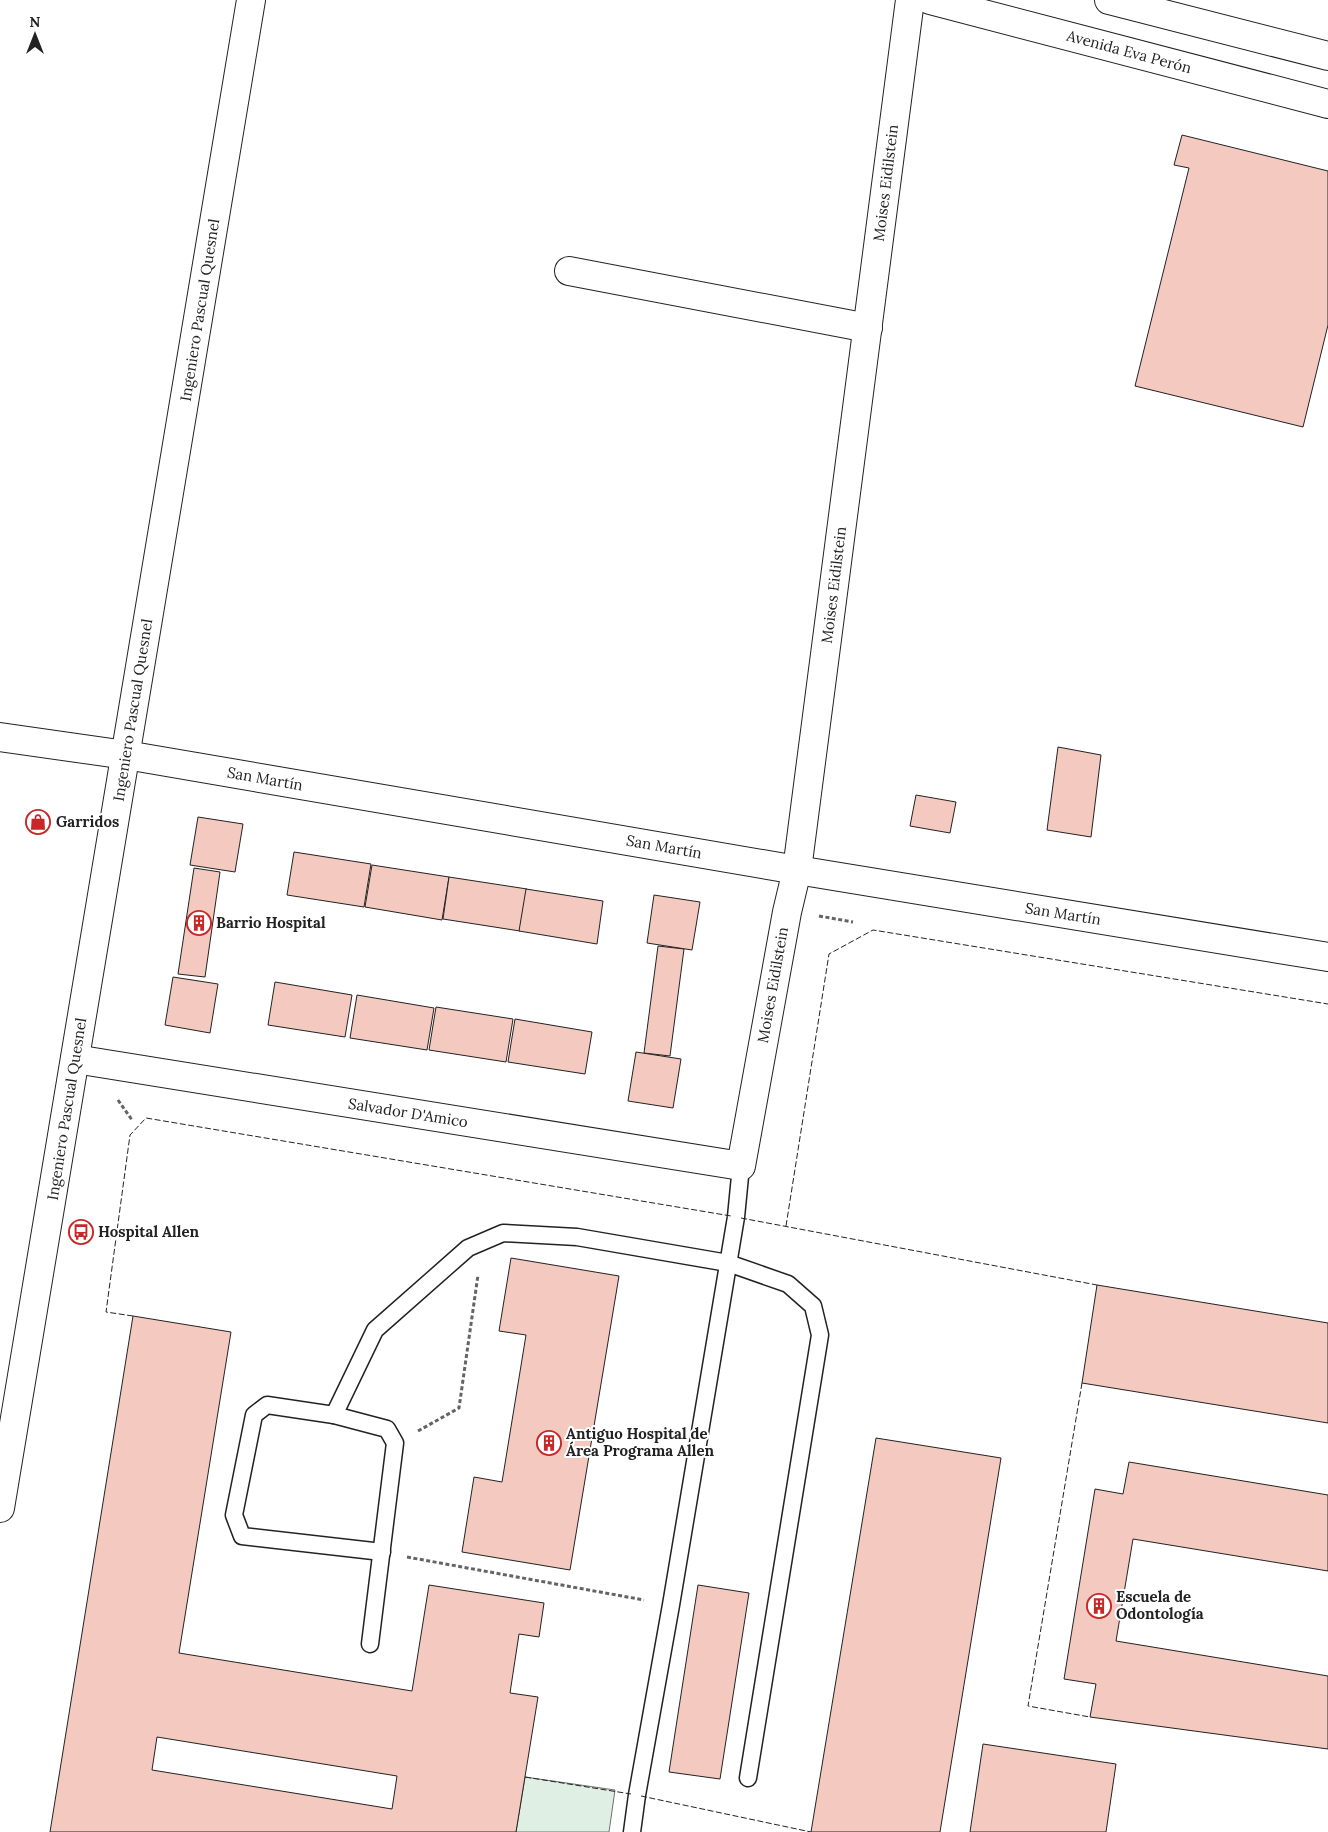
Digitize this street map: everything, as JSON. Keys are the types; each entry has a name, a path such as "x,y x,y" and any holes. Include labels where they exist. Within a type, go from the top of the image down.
{"street":[{"name":"Ingeniero Pascual Quesnel","path":"0,1508 4,1461 75,1059 252,0"},
{"name":"Moises Eidilstein","path":"740,1166 787,912 797,870 910,0"},
{"name":"Avenida Eva Perón","path":"930,0 1328,104"},
{"path":"1109,0 1164,7 1328,56"},
{"path":"569,271 868,328"},
{"name":"San Martín","path":"0,736 126,755 797,870 1328,957"},
{"name":"Salvador D'Amico","path":"75,1059 740,1166"}],"lane":[{"path":"632,1832 736,1217 740,1166"},
{"path":"334,1415 375,1330 468,1248 502,1233 577,1237 728,1263 788,1284 813,1306 820,1335 748,1778"},
{"path":"370,1644 382,1552 395,1443 387,1429 334,1415 267,1404 254,1415 234,1515 242,1536 382,1552"}],"path":[{"path":"395,1443 459,1408 483,1242"},
{"path":"382,1552 671,1605"}],"green space":[{"path":"525,1777 615,1790 609,1832 516,1832"}],"building":[{"path":"1182,135 1328,171 1328,325 1303,427 1135,386 1189,168 1174,165"},
{"path":"1058,747 1101,755 1091,837 1047,830"},
{"path":"916,795 956,802 950,833 910,826"},
{"path":"198,817 243,824 235,872 190,865"},
{"path":"294,852 371,864 364,907 287,895"},
{"path":"372,865 449,877 442,920 365,907"},
{"name":"Barrio Hospital","path":"194,868 220,872 205,977 178,974"},
{"path":"449,877 527,889 520,931 443,919"},
{"path":"526,889 603,901 597,944 519,931"},
{"path":"654,895 700,902 692,950 647,943"},
{"path":"658,946 684,949 670,1056 644,1053"},
{"path":"173,977 218,984 210,1033 165,1025"},
{"path":"275,982 352,995 345,1037 268,1025"},
{"path":"357,995 434,1008 427,1050 350,1038"},
{"path":"436,1007 513,1019 506,1062 429,1050"},
{"path":"515,1019 592,1032 585,1074 508,1062"},
{"path":"636,1052 681,1059 673,1108 628,1101"},
{"name":"Antiguo Hospital de Área Programa Allen","path":"511,1258 619,1276 570,1570 462,1552 474,1477 502,1482 526,1335 499,1331"},
{"path":"1097,1285 1328,1323 1328,1423 1082,1383"},
{"path":"133,1316 231,1332 179,1653 412,1691 429,1585 544,1603 539,1637 519,1634 510,1693 538,1697 516,1832 50,1832","holes":["157,1737 397,1776 392,1809 152,1770"]},
{"path":"876,1438 1001,1458 940,1832 811,1832"},
{"name":"Escuela de Odontología","path":"1129,1462 1328,1495 1328,1571 1133,1539 1116,1641 1328,1676 1328,1749 1090,1717 1096,1684 1064,1679 1095,1489 1123,1494"},
{"path":"698,1585 749,1593 720,1779 669,1772"},
{"path":"983,1744 1116,1764 1106,1832 970,1832"}],"fence":[{"path":"786,1226 829,954 873,930 1328,1004"},
{"path":"133,1316 106,1312 130,1135 146,1118 731,1216"},
{"path":"741,1218 1097,1285"},
{"path":"1082,1383 1028,1706 1090,1717"},
{"path":"525,1777 631,1794"},
{"path":"641,1796 811,1832"}],"place":[{"name":"Garridos","path":"38,822"},
{"name":"Barrio Hospital","path":"199,923"},
{"name":"Hospital Allen","path":"81,1232"},
{"name":"Antiguo Hospital de Área Programa Allen","path":"549,1443"},
{"name":"Escuela de Odontología","path":"1099,1606"}]}
